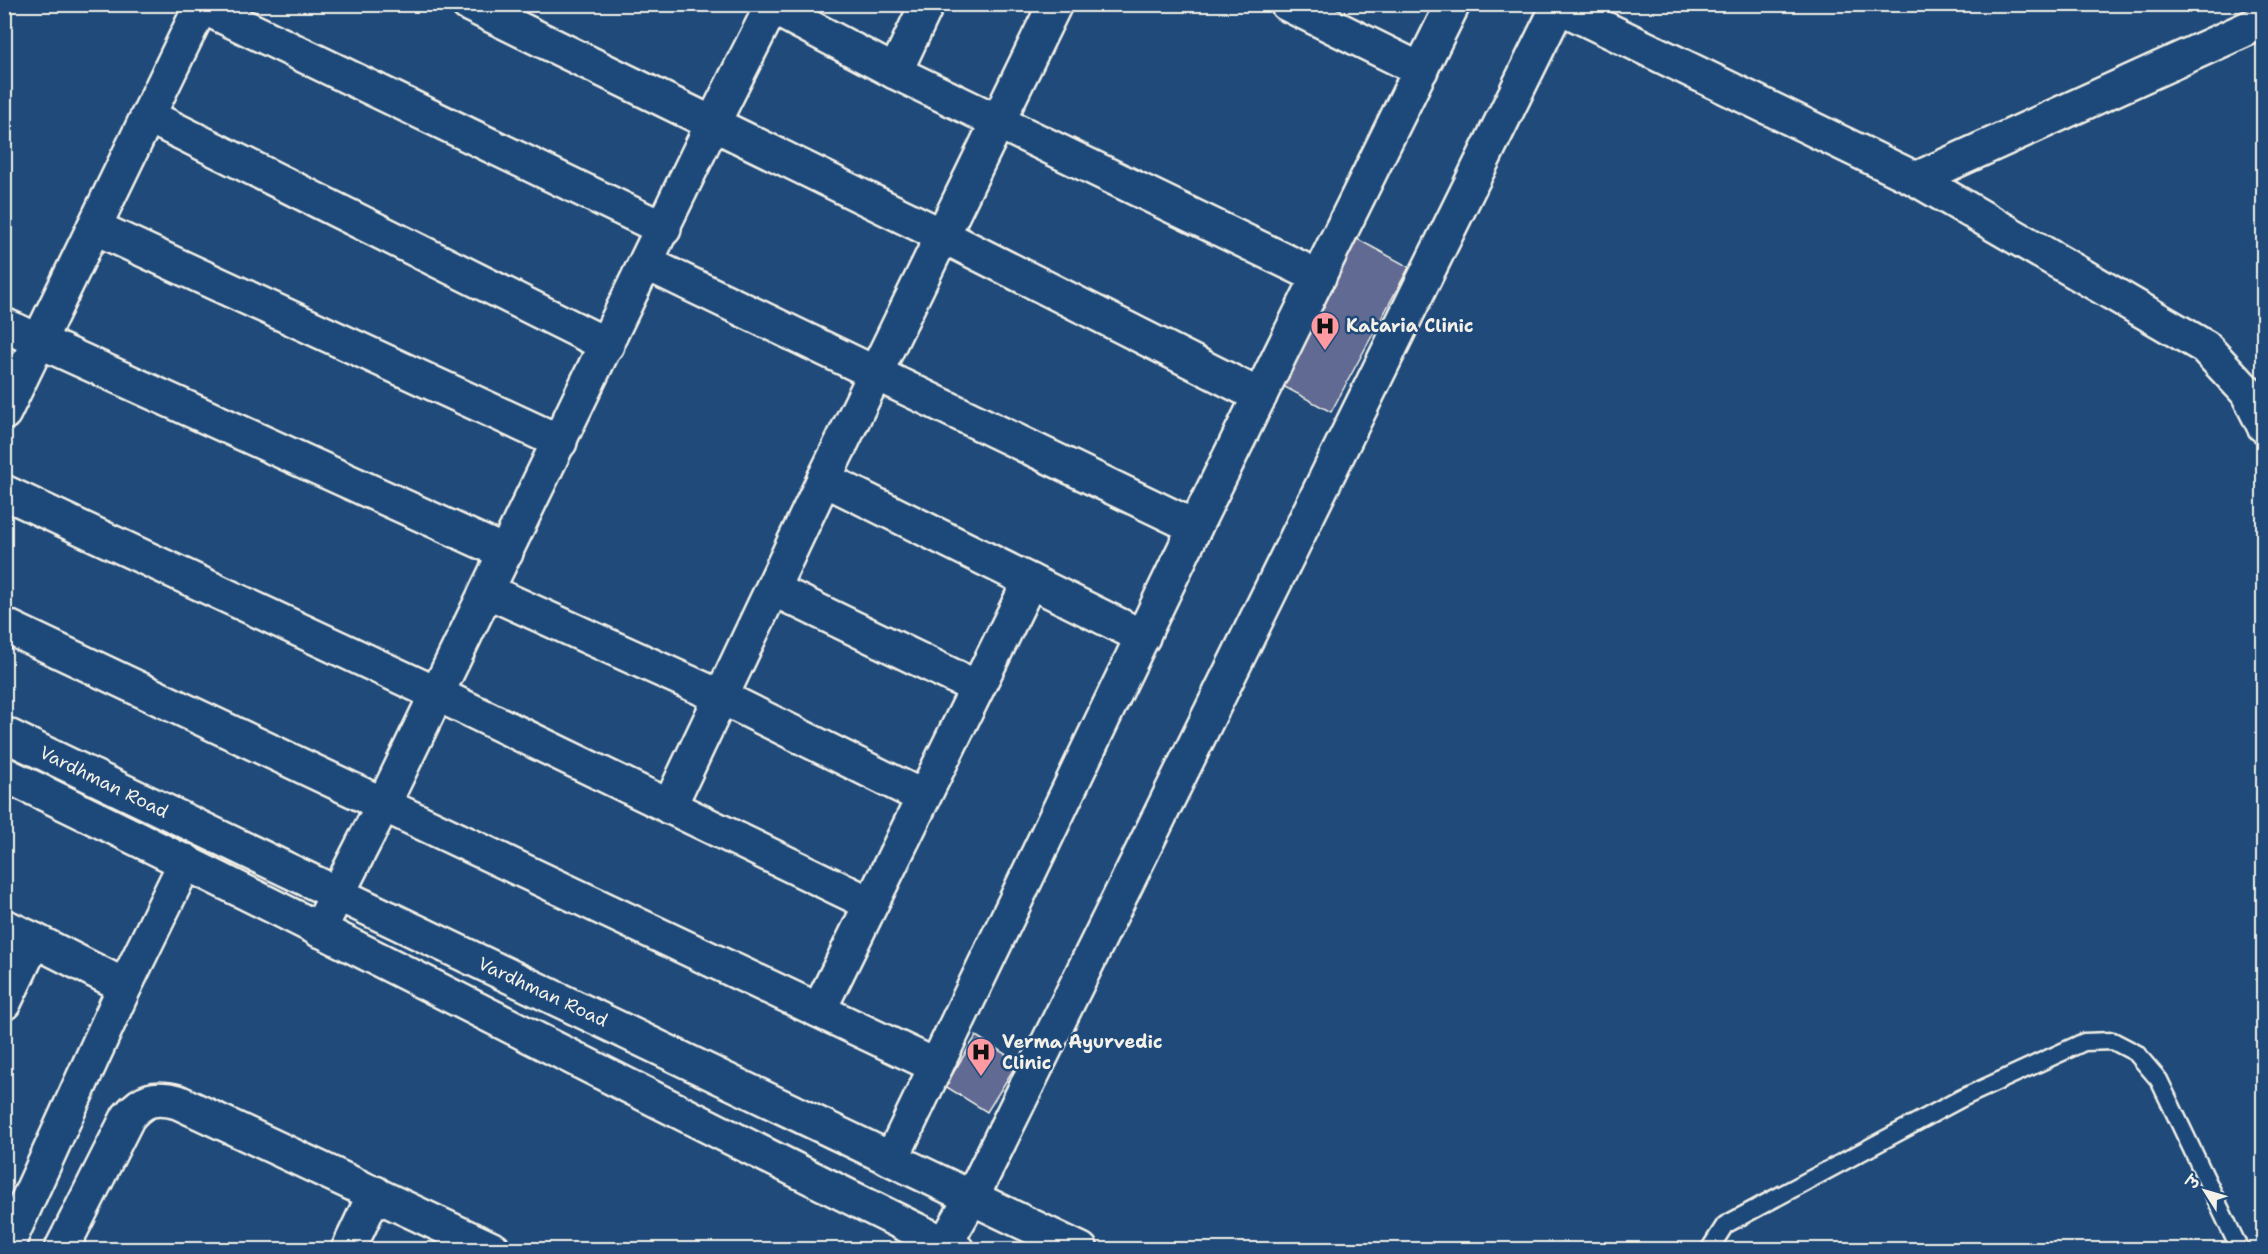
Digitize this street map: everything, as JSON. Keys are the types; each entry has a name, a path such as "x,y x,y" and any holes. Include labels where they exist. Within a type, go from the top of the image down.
{"street":[{"path":"468,4 943,236 1260,396"},
{"path":"895,72 927,4"},
{"path":"669,807 824,479 1055,4"},
{"path":"1287,4 1421,70"},
{"path":"892,1158 1196,527 1454,4"},
{"path":"4,413 202,5 664,229"},
{"path":"319,930 506,553 770,6 895,72 1319,277"},
{"path":"951,1247 972,1197 1556,6 1609,17 1916,179 2205,347 2255,388 2264,426"},
{"path":"1916,179 2264,21"},
{"path":"148,116 607,345"},
{"path":"94,227 560,442"},
{"path":"646,263 1196,527"},
{"path":"4,325 506,553"},
{"path":"824,479 1143,637"},
{"path":"4,492 437,694 871,904"},
{"path":"819,1010 1030,580"},
{"path":"773,589 976,687"},
{"path":"487,591 721,697 923,797"},
{"path":"4,625 936,1066"},
{"name":"Vardhman Road","path":"4,734 1081,1250"},
{"name":"Vardhman Road","path":"4,774 186,861 951,1247"},
{"path":"5,1250 125,986 186,861"},
{"path":"4,926 125,986"},
{"path":"4,1003 34,940"},
{"path":"61,1250 128,1117 135,1108 147,1100 164,1098 178,1102 494,1250"},
{"path":"348,1250 375,1193"}],"lane":[{"path":"1709,1250 1725,1225 1962,1098 2084,1042 2113,1041 2136,1053 2159,1080 2240,1250"}],"building":[{"path":"1348,234 1409,267 1331,412 1270,379"},
{"path":"976,1036 1018,1062 987,1112 945,1086"}],"place":[{"name":"Kataria Clinic","path":"1325,352"},
{"name":"Verma Ayurvedic Clinic","path":"981,1078"}]}
